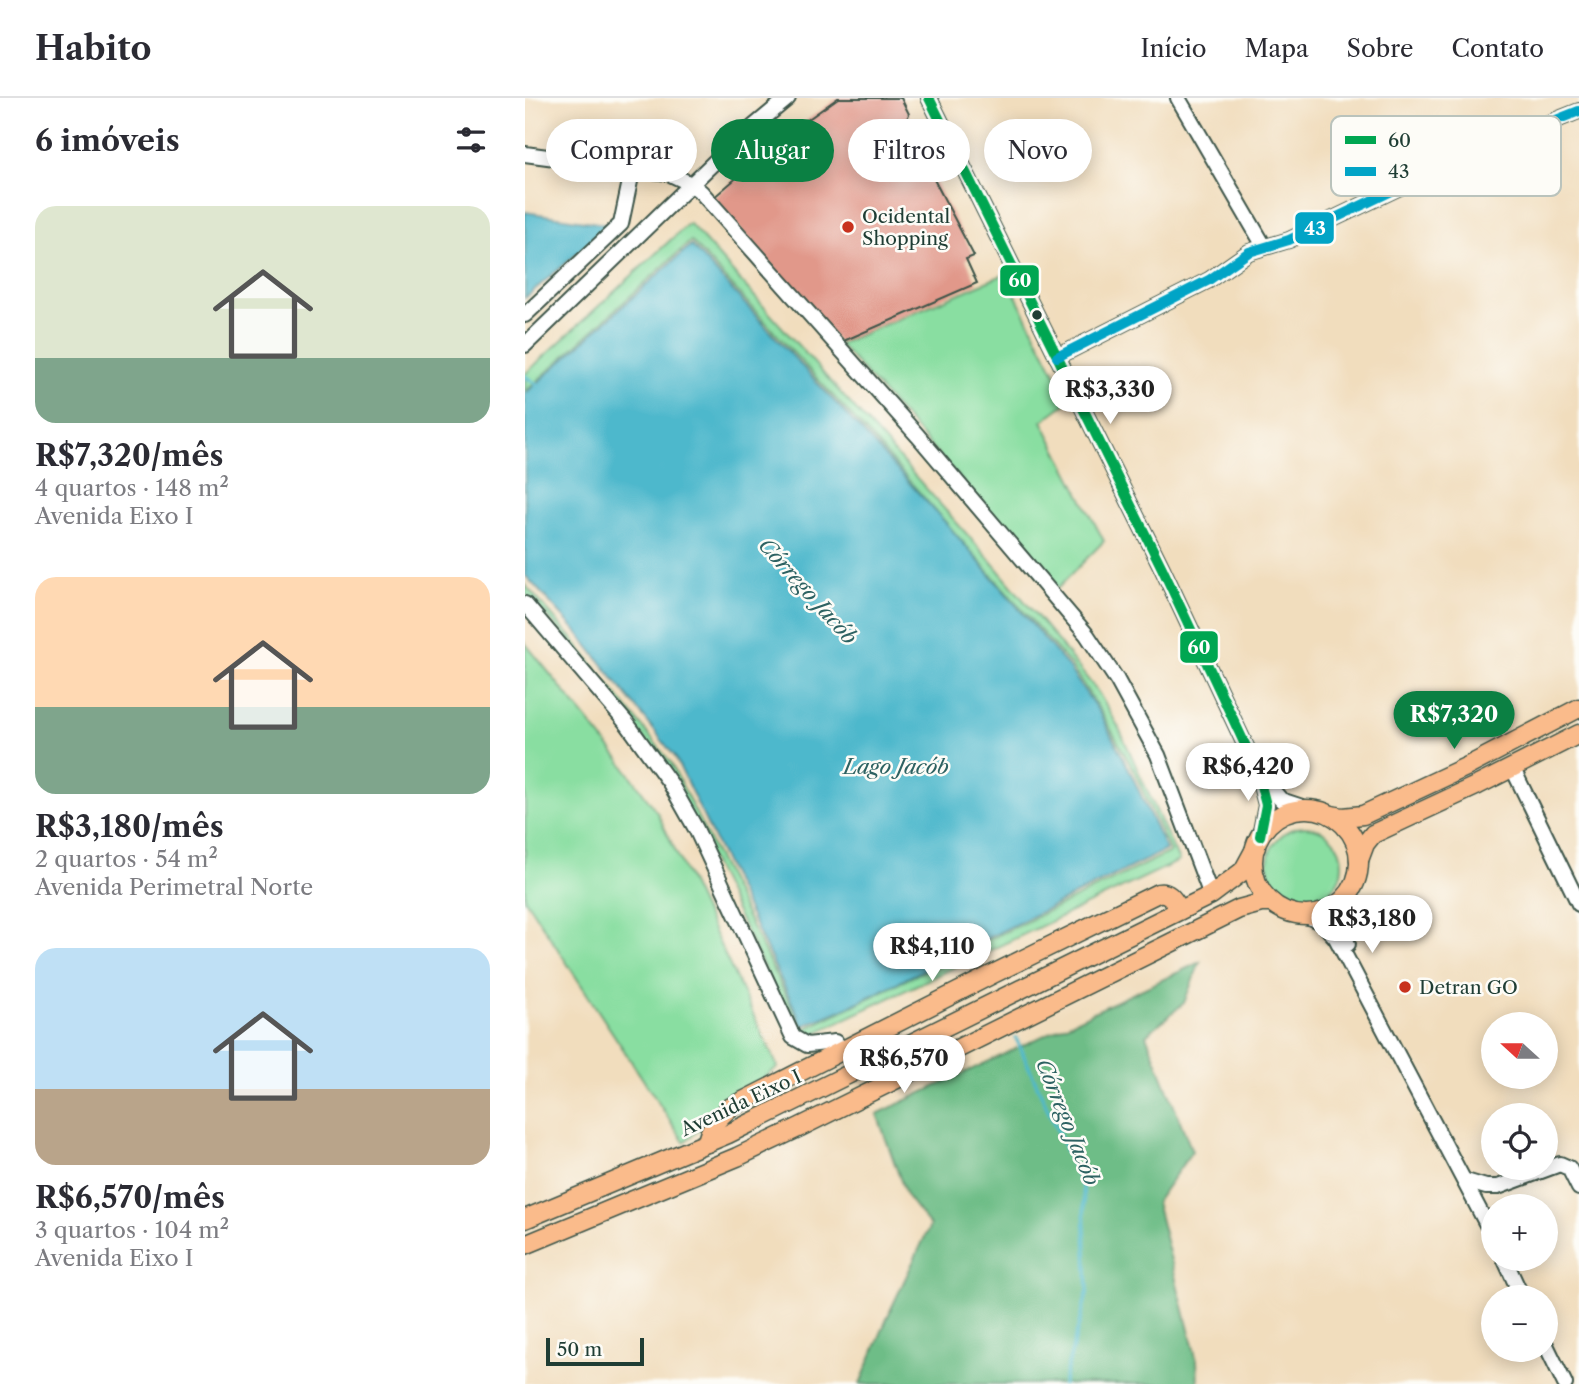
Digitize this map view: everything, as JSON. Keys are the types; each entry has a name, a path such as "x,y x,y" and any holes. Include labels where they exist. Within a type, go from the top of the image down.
{"main road":[{"path":"1579,709 1468,766 1363,815 1343,817 1308,809 1289,810 1267,825 1258,842 1254,873 1264,894 1272,903 1287,912 1304,915 1329,910 1349,894 1365,844 1373,834 1579,734"},
{"path":"1330,815 1343,824 1352,836 1359,860"},
{"name":"Avenida Eixo I","path":"525,1219 708,1143 1211,895 1243,871 1258,842"},
{"path":"708,1143 712,1127 731,1107 1158,893 1168,894 1180,910"},
{"path":"525,1245 715,1166 800,1127 1239,909 1272,903"}],"street":[{"path":"526,345 734,143 788,98"},
{"path":"929,98 1162,569 1257,770 1266,805 1258,842"},
{"path":"1178,98 1264,246"},
{"path":"1561,118 1579,111"},
{"path":"525,154 546,157"},
{"path":"525,315 621,224 630,182"},
{"path":"687,182 701,192 918,436 1087,635 1117,680 1158,755 1211,895"},
{"path":"1057,357 1209,281 1249,253 1289,240 1380,196"},
{"path":"525,604 628,725 670,783 696,829 793,1037 807,1045 835,1042 844,1050"},
{"path":"1512,767 1579,904"},
{"path":"1257,770 1281,800 1308,809"},
{"path":"1349,894 1342,906 1340,926 1377,1016"},
{"path":"1304,915 1323,923 1336,938 1481,1212"},
{"path":"1466,1181 1486,1187 1498,1187 1560,1164 1569,1168 1579,1188"},
{"path":"1554,1362 1565,1384"}],"green space":[{"path":"689,223 990,560 1098,692 1118,726 1179,861 807,1037 797,1035 665,766 569,640 525,593 525,585 572,638 671,763 803,1030 1170,852 1133,769 1069,663 876,443 691,241 525,392 525,374"},
{"path":"1005,274 1069,401 1042,421 1104,541 1058,588 839,344"},
{"path":"525,643 619,759 657,812 778,1067 684,1142 525,899"},
{"path":"1305,827 1326,833 1336,843 1342,864 1336,885 1326,895 1305,901 1284,895 1274,885 1268,864 1274,843 1284,833"},
{"path":"1200,962 1184,1003 1146,1035 1192,1151 1156,1202 1197,1361 1198,1384 860,1384 930,1226 906,1195 877,1114"}],"water":[{"path":"525,212 610,225 525,298"},
{"name":"Lago Jacób","path":"691,245 946,523 1066,664 1099,712 1166,850 848,1007 803,1026 675,757 577,632 525,575 525,394"}],"building":[{"name":"Ocidental Shopping","path":"838,98 901,98 909,114 907,119 848,119 848,182 935,182 974,256 966,259 977,283 839,343 713,198 732,182 834,182 834,119 809,119"}],"waterway":[{"name":"Córrego Jacób","path":"525,376 538,385"},
{"name":"Córrego Jacób","path":"973,941 978,952"},
{"path":"1003,1009 1005,1013"},
{"name":"Córrego Jacób","path":"1016,1038 1083,1188 1088,1290 1063,1384"}],"transit line":[{"name":"60","path":"929,98 1162,568 1257,770 1266,805 1260,836"},
{"name":"43","path":"1561,118 1579,111"},
{"name":"43","path":"1057,357 1209,280 1249,252 1289,240 1381,196"}],"place":[{"name":"Ocidental Shopping","path":"848,227"},
{"name":"Detran GO","path":"1405,987"}]}
